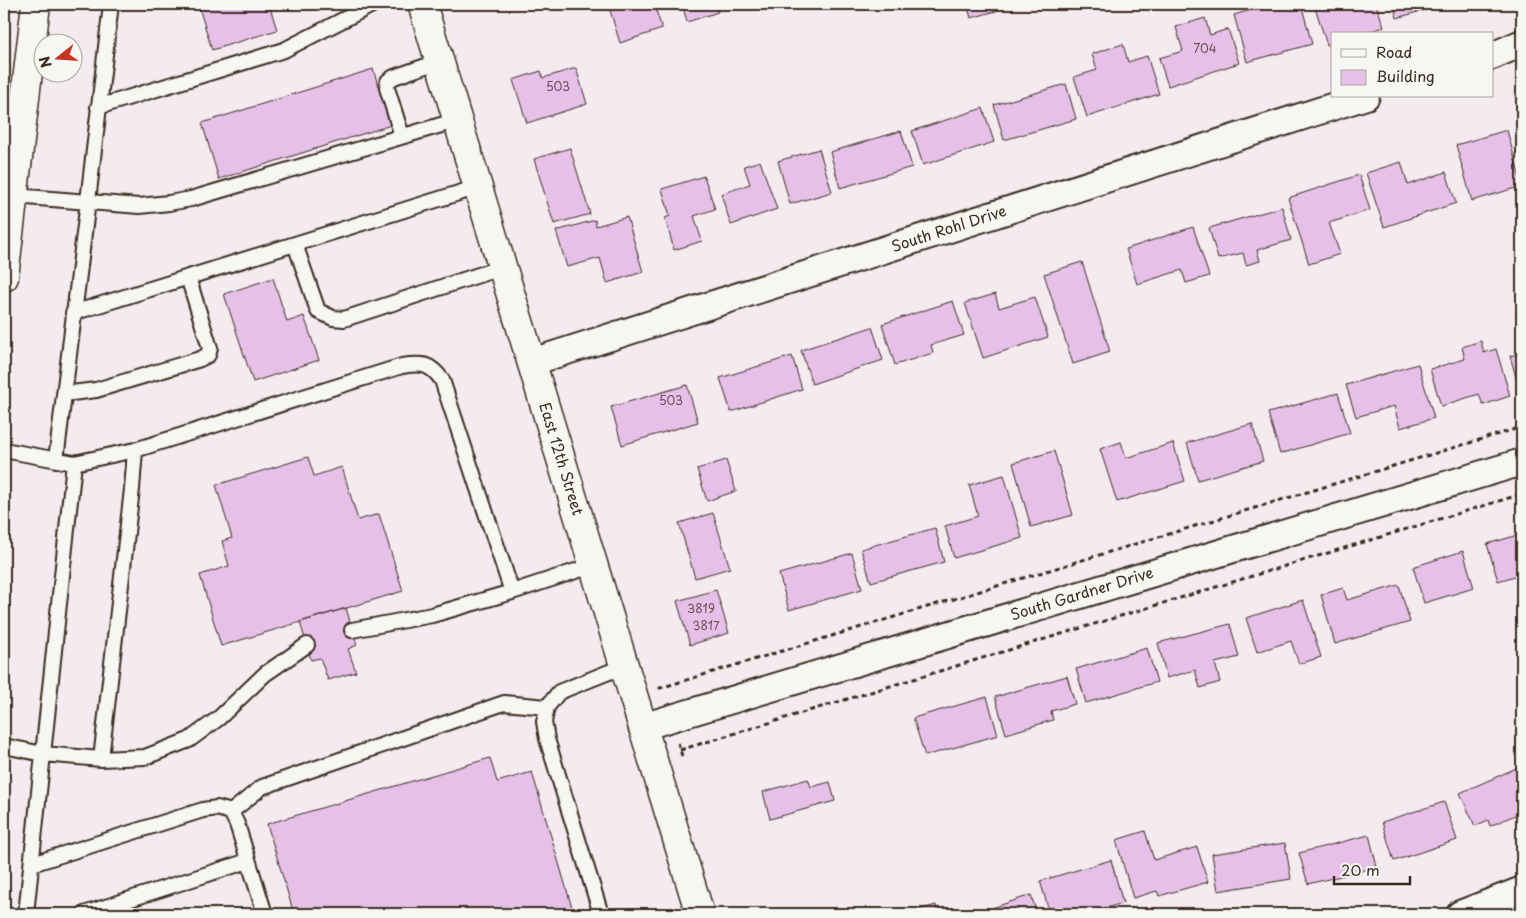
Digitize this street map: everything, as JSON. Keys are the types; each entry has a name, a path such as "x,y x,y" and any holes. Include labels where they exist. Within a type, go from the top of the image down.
{"street":[{"path":"4,277 36,4"},
{"name":"East 12th Street","path":"422,4 700,914"},
{"path":"1494,55 1522,44"},
{"name":"South Rohl Drive","path":"532,362 1360,98"},
{"name":"South Gardner Drive","path":"642,727 1522,462"},
{"path":"1460,914 1522,890"}],"lane":[{"path":"56,460 110,4"},
{"path":"98,107 284,50 374,4"},
{"path":"402,136 387,88 388,81 394,77 440,61"},
{"path":"14,196 139,206 170,203 201,196 458,120"},
{"path":"74,313 478,187"},
{"path":"294,244 318,311 333,318 344,319 503,267"},
{"path":"64,394 96,390 208,355 210,348 188,277"},
{"path":"4,450 74,463 134,450 402,366 426,365 435,370 442,380 512,592"},
{"path":"101,759 132,489 134,450"},
{"path":"26,914 74,463"},
{"path":"352,630 432,615 512,592 594,565"},
{"path":"4,746 43,754 101,759 146,757 189,740 219,718 265,674 307,645"},
{"path":"601,914 547,739 544,722 547,707 559,692 624,666"},
{"path":"230,812 262,787 504,703 547,707"},
{"path":"32,864 203,810 217,808 230,812 237,824 265,914"},
{"path":"84,914 248,861"}],"path":[{"path":"660,688 1522,428"},
{"path":"680,750 1522,494"}],"building":[{"path":"198,4 269,4 277,30 212,50"},
{"path":"608,4 654,4 662,29 620,43"},
{"path":"669,4 716,4 718,12 687,22 683,7 671,10"},
{"path":"967,4 994,4 996,11 971,18"},
{"path":"1271,4 1301,4 1312,44 1247,62 1234,15"},
{"path":"1314,4 1376,4 1384,27 1368,32 1331,32 1331,43 1327,45"},
{"path":"1393,4 1442,4 1442,5 1397,18"},
{"path":"1205,18 1210,35 1228,29 1239,63 1168,86 1159,58 1183,51 1176,27"},
{"path":"1123,44 1128,62 1147,56 1159,94 1087,117 1074,77 1097,70 1092,54"},
{"path":"576,68 587,104 527,123 513,80 541,71 543,78"},
{"path":"373,69 391,125 219,179 202,123"},
{"path":"1066,84 1076,119 1004,140 994,105"},
{"path":"983,108 994,142 923,165 912,131"},
{"path":"1507,130 1522,186 1472,201 1456,145"},
{"path":"901,131 912,167 840,188 830,152"},
{"path":"570,148 590,214 554,224 534,159"},
{"path":"819,149 832,192 790,204 778,161"},
{"path":"760,161 777,209 731,225 721,194 750,184 744,166"},
{"path":"1401,162 1408,185 1446,172 1456,203 1384,227 1366,173"},
{"path":"1359,175 1370,210 1329,223 1340,254 1309,264 1288,198"},
{"path":"704,176 715,209 694,216 702,241 674,250 665,218 670,216 662,189"},
{"path":"1282,207 1291,240 1257,250 1260,261 1246,265 1243,253 1218,259 1209,228"},
{"path":"627,217 643,272 607,283 600,258 567,267 556,231 595,220 596,226"},
{"path":"1193,227 1209,276 1186,283 1182,270 1137,284 1126,249"},
{"path":"1082,262 1110,352 1073,364 1044,274"},
{"path":"273,278 287,322 304,316 319,360 253,382 224,294"},
{"path":"995,294 999,308 1035,297 1048,337 983,358 965,303"},
{"path":"953,301 964,335 931,345 933,353 895,365 882,324"},
{"path":"872,327 883,360 812,384 801,350"},
{"path":"1481,341 1484,353 1496,349 1510,396 1483,405 1479,394 1441,406 1430,369 1465,359 1462,347"},
{"path":"1522,353 1522,391 1520,391 1510,356"},
{"path":"792,356 802,389 731,412 720,378"},
{"path":"1418,364 1434,418 1400,428 1394,406 1356,417 1346,385"},
{"path":"687,385 698,422 622,445 611,407"},
{"path":"1338,393 1350,433 1280,454 1268,413"},
{"path":"1252,424 1263,461 1198,480 1187,443"},
{"path":"1121,442 1126,458 1173,443 1185,481 1117,502 1100,449"},
{"path":"1054,451 1073,515 1031,527 1013,463"},
{"path":"308,457 314,476 342,467 358,520 379,514 403,591 221,646 200,575 229,566 222,541 232,538 216,485"},
{"path":"726,460 736,491 707,501 697,469"},
{"path":"1004,475 1022,538 954,558 945,526 978,516 969,485"},
{"path":"713,513 730,568 695,578 679,523"},
{"path":"935,528 944,562 871,582 861,549"},
{"path":"1522,534 1522,574 1498,581 1487,544"},
{"path":"1463,551 1474,588 1424,603 1413,567"},
{"path":"852,553 862,589 789,610 779,574"},
{"path":"1399,585 1410,622 1335,644 1321,595 1343,588 1347,600"},
{"path":"716,590 729,633 690,645 677,601"},
{"path":"1303,600 1321,657 1299,664 1291,641 1257,652 1246,618"},
{"path":"346,608 357,645 348,649 356,672 328,680 320,658 311,660 300,622"},
{"path":"1230,624 1239,657 1215,663 1220,682 1200,688 1195,670 1167,678 1158,643"},
{"path":"1147,648 1157,682 1086,703 1076,669"},
{"path":"1067,676 1075,704 1051,711 1053,720 1006,734 995,697"},
{"path":"987,697 998,735 925,756 913,718"},
{"path":"490,758 497,782 532,772 573,911 562,914 294,914 267,824"},
{"path":"1521,766 1522,812 1490,826 1488,820 1475,826 1460,793"},
{"path":"808,779 811,787 830,782 835,801 770,819 763,792"},
{"path":"1444,802 1457,840 1394,861 1382,822"},
{"path":"1145,831 1154,860 1197,847 1208,882 1159,896 1157,891 1133,898 1116,840"},
{"path":"1369,835 1377,867 1308,884 1299,853"},
{"path":"1285,843 1291,879 1218,891 1212,854"},
{"path":"1111,860 1123,903 1086,914 1050,914 1040,881"},
{"path":"1031,895 1037,914 974,914"},
{"path":"936,905 938,914 904,914"}]}
